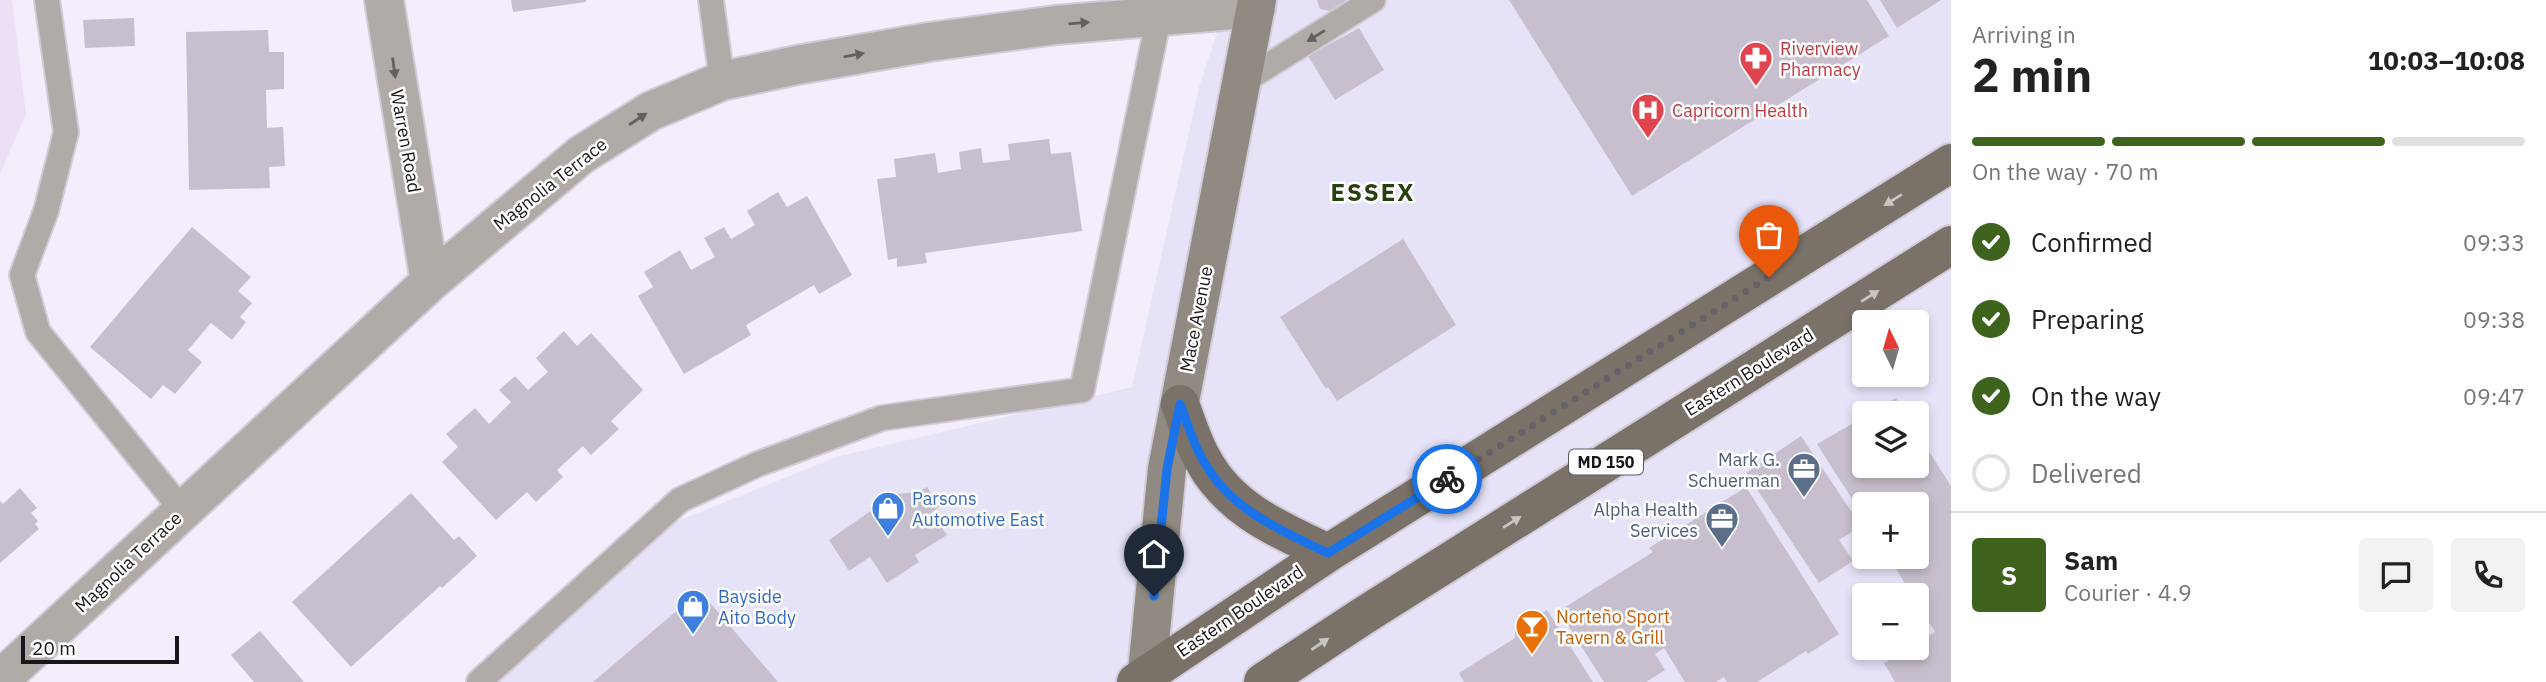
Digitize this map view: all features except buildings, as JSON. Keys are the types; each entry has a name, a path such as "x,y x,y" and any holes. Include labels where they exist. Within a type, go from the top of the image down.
{"main road":[{"name":"Mace Avenue","path":"1142,679 1167,469 1256,4"},
{"name":"Eastern Boulevard","path":"1142,679 1328,553 1951,163"},
{"name":"Eastern Boulevard","path":"1264,682 1363,616 1951,244"},
{"path":"1180,404 1203,461 1234,500 1257,518 1328,553"}],"street":[{"name":"Warren Road","path":"384,0 430,282"},
{"name":"Magnolia Terrace","path":"0,680 430,282 581,155 651,111 722,81 929,41 1256,4"}],"lane":[{"path":"47,0 66,132 46,211 22,275 38,332 183,511"},
{"path":"711,0 722,81"},
{"path":"1242,82 1373,0"},
{"path":"479,682 680,500 758,464 882,418 1082,390 1159,16"}],"shaded area":[{"path":"0,0 12,0 26,114 0,174"},
{"path":"1228,0 1951,0 1951,682 479,682 663,527 836,457 1132,387 1199,87"}],"way so far":[{"path":"1447,479 1769,277"}],"place":[{"name":"Riverview Pharmacy","path":"1756,88"},
{"name":"Capricorn Health","path":"1648,140"},
{"name":"Mark G. Schuerman","path":"1804,499"},
{"name":"Parsons Automotive East","path":"888,538"},
{"name":"Alpha Health Services","path":"1722,549"},
{"name":"Bayside Aito Body","path":"693,636"},
{"name":"Norteño Sport Tavern & Grill","path":"1532,656"}],"district":[{"name":"ESSEX","path":"1373,192"}],"route":[{"path":"1154,596 1167,469 1180,404 1203,461 1234,500 1257,518 1328,553 1447,479"}]}
